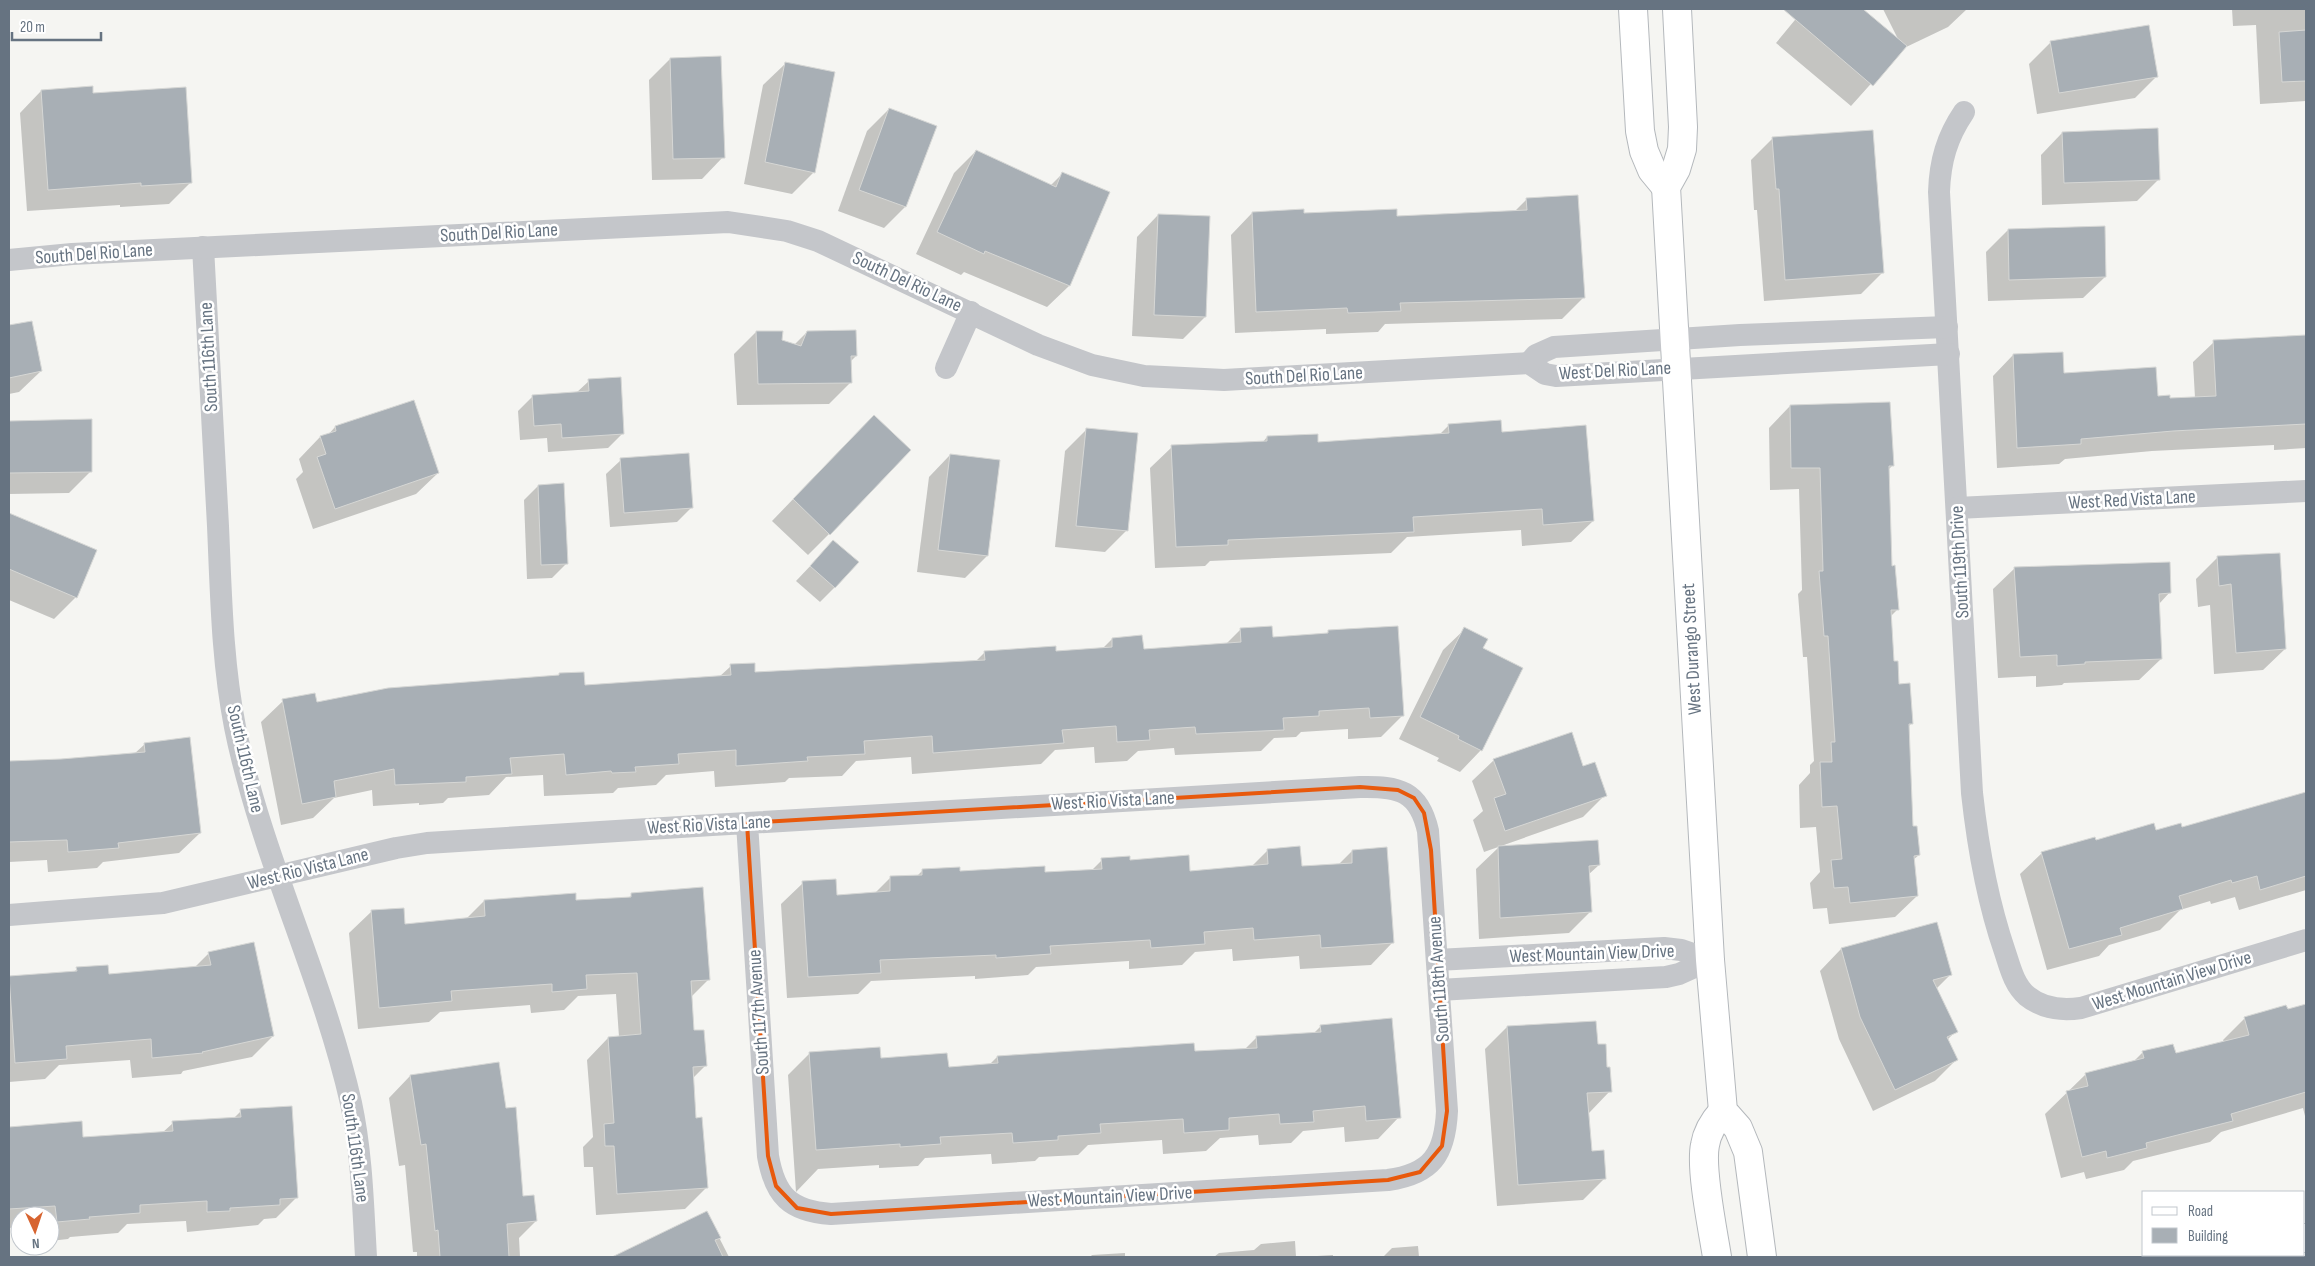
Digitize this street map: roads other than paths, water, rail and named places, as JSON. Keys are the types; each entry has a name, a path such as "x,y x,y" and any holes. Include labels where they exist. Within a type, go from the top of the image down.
{"street":[{"path":"1633,9 1640,131 1644,152 1652,170 1666,187"},
{"name":"West Durango Street","path":"1677,9 1682,141 1676,169 1666,187 1710,960 1723,1111"},
{"name":"South 119th Drive","path":"1964,112 1954,127 1945,147 1940,170 1939,192 1972,793 1981,865 1991,908 2017,984 2037,1003"},
{"name":"South Del Rio Lane","path":"9,260 72,254 203,247 701,223 738,223 787,230 818,241 1038,345 1092,365 1144,376 1171,379 1224,380 1529,363"},
{"name":"South 116th Lane","path":"203,247 226,664 235,727 259,818 334,1042 350,1102 360,1161 366,1257"},
{"name":"South Del Rio Lane","path":"946,368 971,312"},
{"name":"West Del Rio Lane","path":"1947,327 1674,339 1554,347 1540,352 1529,363 1545,374 1556,376 1948,354"},
{"name":"West Red Vista Lane","path":"1957,508 2306,491"},
{"name":"West Rio Vista Lane","path":"9,915 163,903 396,848 427,843 1378,786 1398,790 1414,798"},
{"name":"South 118th Avenue","path":"1414,798 1424,813 1428,831 1447,1111 1446,1129 1442,1146 1434,1160"},
{"name":"South 117th Avenue","path":"747,823 768,1156 776,1186 784,1198"},
{"name":"West Mountain View Drive","path":"2037,1003 2052,1009 2081,1008 2306,940"},
{"name":"West Mountain View Drive","path":"1437,960 1664,948 1681,950 1710,960"},
{"name":"West Mountain View Drive","path":"1439,990 1666,977 1679,974 1710,960"},
{"path":"1717,1257 1704,1158 1708,1133 1723,1111 1738,1128 1748,1152 1762,1257"},
{"name":"West Mountain View Drive","path":"784,1198 797,1208 814,1213 841,1213 1388,1180 1404,1178 1420,1172 1434,1160"}]}
